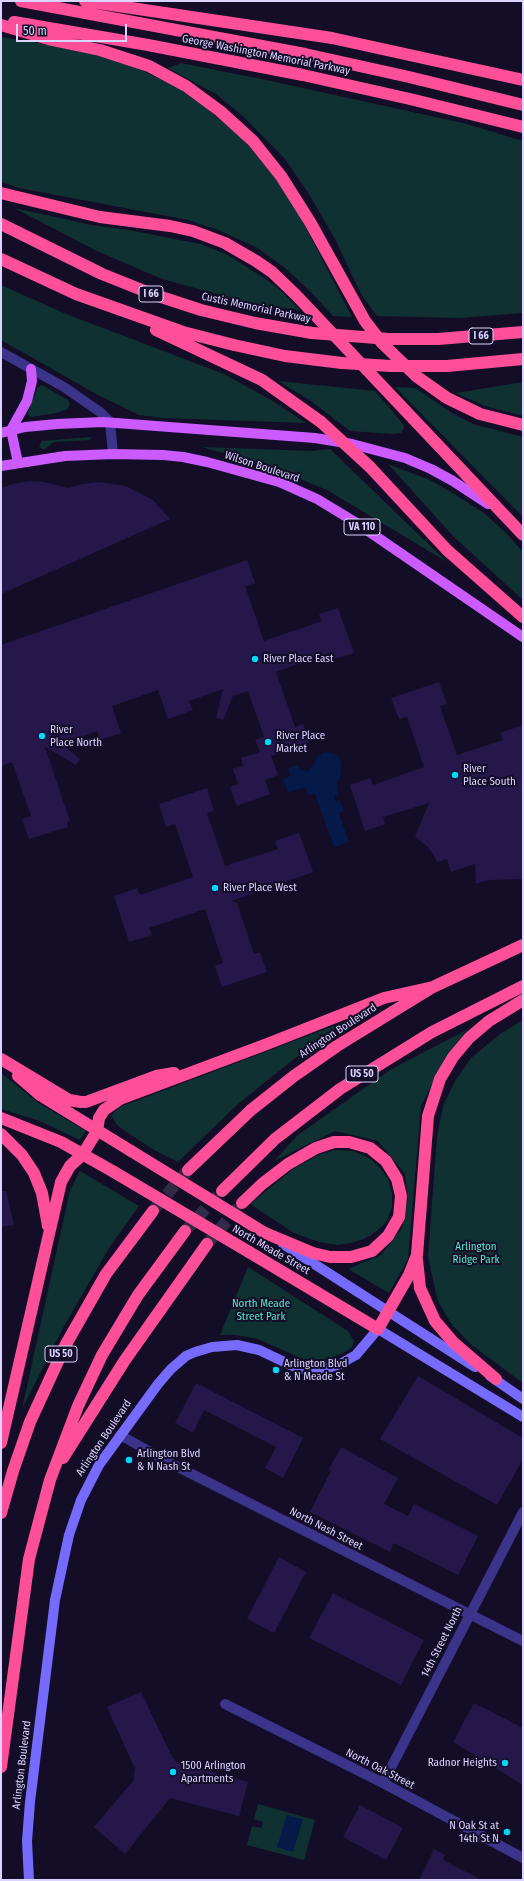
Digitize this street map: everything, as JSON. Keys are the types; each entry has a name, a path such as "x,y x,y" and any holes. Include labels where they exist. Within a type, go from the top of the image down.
{"highway":[{"name":"George Washington Memorial Parkway","path":"21,1 313,56 417,78 523,105"},
{"path":"85,1 332,38 523,80"},
{"name":"George Washington Memorial Parkway","path":"1,20 148,45 295,74 410,99 523,128"},
{"path":"1,25 52,40 100,50 149,66 186,86 220,111 253,141 281,176 310,222 365,321 387,348 416,376 447,398 480,414 523,425"},
{"path":"1,192 100,217 152,223 193,231 240,250 272,272 296,295 523,535"},
{"name":"Custis Memorial Parkway","path":"1,224 102,274 152,294 201,310 255,323 312,334 389,340 438,339 523,332"},
{"name":"I 66","path":"1,259 76,294 183,332 285,356 342,364 391,366 447,366 523,359"},
{"path":"76,294 262,380 321,422 370,467 447,550 523,617"},
{"name":"Arlington Boulevard","path":"188,1170 241,1119 299,1072 361,1029 433,987 523,945"},
{"name":"US 50","path":"222,1191 275,1139 340,1089 438,1028 523,986"},
{"path":"1,1443 62,1178 70,1166 83,1154 97,1131 102,1114 114,1102 384,998 433,987"},
{"path":"496,1380 453,1342 435,1321 420,1288 417,1255 428,1116 440,1079 453,1057 469,1038 489,1021 523,1000"},
{"path":"1,1060 69,1100 81,1102 86,1102 156,1076 200,1069"},
{"name":"North Meade Street","path":"1,1060 40,1095 265,1233"},
{"name":"North Meade Street","path":"1,1118 52,1137 83,1154 378,1328"},
{"path":"1,1134 22,1155 39,1182 45,1204 49,1235"},
{"path":"242,1203 262,1184 288,1164 316,1148 334,1142 349,1142 370,1148 386,1161 397,1179 401,1196 401,1207 395,1227 381,1244 362,1255 341,1258 321,1255 265,1233"},
{"name":"US 50","path":"1,1513 13,1471 30,1422 65,1346 106,1274 153,1211"},
{"name":"Arlington Boulevard","path":"1,1767 29,1559 50,1480 78,1406 102,1355 138,1295 185,1231"},
{"path":"50,1480 125,1360 207,1244"},
{"path":"378,1328 414,1266 417,1255"}],"main road":[{"path":"6,432 27,401 32,381 31,369"},
{"path":"6,432 67,423 110,422 294,436 352,444 405,458 431,469 472,492 509,520"},
{"path":"6,432 18,463"},
{"name":"Wilson Boulevard","path":"1,466 65,456 112,454 183,457 279,482 317,499 355,522 523,637"}],"street":[{"path":"1,352 87,402 100,412 110,422 112,454"},
{"name":"North Meade Street","path":"265,1233 496,1380 523,1399"},
{"name":"North Meade Street","path":"378,1328 523,1417"},
{"name":"Arlington Boulevard","path":"29,1880 27,1841 30,1802 58,1582 69,1535 81,1500 92,1477 120,1435 171,1369 186,1356 195,1352 219,1346 245,1346 259,1350 297,1368 308,1370 325,1369 340,1364 356,1355 378,1328"},
{"name":"North Nash Street","path":"120,1435 170,1463 523,1641"},
{"name":"14th Street North","path":"383,1783 523,1512"},
{"name":"North Oak Street","path":"225,1704 383,1783 523,1858"}],"green space":[{"path":"1,37 88,51 131,65 178,88 205,107 242,138 269,169 292,201 352,317 333,316 311,292 285,268 256,247 218,230 188,220 19,188 1,182"},
{"path":"181,63 467,124 523,141 523,313 459,318 377,316 361,294 335,239 309,194 285,159 244,117 216,94 168,68"},
{"path":"14,208 92,225 129,230 200,244 226,254 264,278 278,288 300,310 257,305 162,279 97,251"},
{"path":"1,285 66,314 224,374 271,400 306,423 163,418 139,415 98,395 1,340"},
{"path":"278,381 375,391 403,424 404,428 401,433 394,434 350,431 311,401"},
{"path":"523,382 523,416 485,406 456,393"},
{"path":"42,385 68,400 70,404 68,409 56,413 31,417 28,415 38,387"},
{"path":"395,387 415,388 452,413 473,424 523,437 523,517"},
{"path":"90,437 90,440 54,442 45,449 42,449 39,446 42,441"},
{"path":"201,447 312,451 330,449 447,562 327,490 261,463"},
{"path":"388,464 430,480 451,492 484,513 507,534 523,552 523,600 453,536"},
{"name":"Arlington Ridge Park","path":"523,1020 523,1383 473,1346 452,1325 439,1303 428,1256 437,1137 443,1106 455,1081 471,1058 500,1034"},
{"path":"344,1022 345,1024 294,1059 238,1104 178,1162 154,1150 122,1129 117,1125 111,1115 120,1107"},
{"path":"468,1029 446,1056 421,1106 408,1259 389,1293 348,1269 381,1255 402,1228 408,1197 405,1174 378,1141 335,1131 274,1161 298,1135 390,1070"},
{"path":"1,1073 40,1104 86,1131 80,1140 37,1120 1,1109"},
{"path":"336,1150 353,1151 371,1159 382,1170 388,1179 392,1193 392,1206 387,1221 377,1231 364,1239 351,1243 337,1245 319,1242 294,1233 250,1204 293,1169 319,1155"},
{"path":"80,1171 139,1206 109,1248 63,1328 22,1409 70,1190"},
{"name":"North Meade Street Park","path":"248,1267 348,1331 354,1341 352,1347 343,1353 330,1358 316,1360 303,1359 258,1339 236,1335 220,1335"},
{"path":"258,1804 315,1820 304,1860 247,1845 252,1826 261,1828 263,1822 254,1819"}],"water":[{"path":"324,752 332,753 339,757 342,766 337,785 338,794 334,796 336,801 340,800 344,811 339,813 349,842 334,847 315,794 310,795 307,793 305,787 288,793 283,779 291,776 288,769 297,765 302,771 308,771 313,766 317,756"},
{"path":"287,1815 303,1819 293,1852 277,1847"}],"building":[{"path":"29,481 44,482 68,488 82,484 99,482 126,486 153,500 170,519 1,594 1,488"},
{"path":"247,560 255,583 245,586 264,641 322,621 319,614 338,608 354,653 334,659 332,652 276,672 295,727 303,724 309,742 271,756 278,775 265,780 270,794 237,806 230,787 238,784 233,769 243,766 241,758 260,752 255,740 264,737 248,691 233,696 223,720 216,718 223,689 189,701 193,710 168,719 158,690 112,706 121,733 100,740 97,731 62,744 80,759 76,765 45,747 70,821 67,822 68,827 29,839 22,819 31,816 12,762 1,766 1,645"},
{"name":"River Place South","path":"439,682 447,704 440,706 457,755 503,740 500,733 523,725 523,879 488,880 476,884 475,864 451,872 447,859 437,862 427,846 415,837 429,803 383,817 385,824 365,831 350,785 370,778 373,785 424,767 407,717 399,719 391,698"},
{"name":"River Place West","path":"207,788 214,811 207,813 225,866 278,849 275,841 299,833 313,872 231,901 237,903 254,954 260,952 267,972 222,987 215,966 223,963 205,909 149,928 152,935 129,942 114,896 137,888 140,895 193,877 175,824 166,827 159,804"},
{"path":"1,1191 6,1191 14,1225 1,1227"},
{"path":"418,1376 523,1438 523,1459 497,1505 380,1439"},
{"path":"196,1383 303,1438 283,1478 265,1468 276,1447 204,1410 193,1433 175,1423"},
{"path":"341,1447 398,1478 384,1504 408,1516 414,1504 478,1536 458,1575 394,1543 390,1552 310,1512 331,1471 329,1469"},
{"path":"279,1557 306,1572 274,1633 247,1619"},
{"path":"333,1593 424,1640 401,1685 309,1638"},
{"name":"1500 Arlington Apartments","path":"141,1692 172,1757 178,1763 248,1782 239,1816 170,1798 125,1854 94,1827 133,1781 135,1769 107,1707"},
{"name":"Radnor Heights","path":"474,1703 523,1728 523,1785 453,1742"},
{"path":"360,1805 403,1828 386,1860 343,1837"},
{"path":"434,1849 445,1855 443,1860 482,1880 419,1880"}],"tunnel":[{"path":"155,1208 188,1170"},
{"path":"185,1231 222,1191"},
{"path":"207,1244 242,1203"}],"place":[{"name":"River Place East","path":"255,659"},
{"name":"River Place North","path":"42,736"},
{"name":"River Place Market","path":"268,742"},
{"name":"River Place South","path":"455,775"},
{"name":"River Place West","path":"215,888"},
{"name":"Arlington Blvd & N Meade St","path":"276,1370"},
{"name":"Arlington Blvd & N Nash St","path":"129,1460"},
{"name":"Radnor Heights","path":"505,1763"},
{"name":"1500 Arlington Apartments","path":"173,1772"},
{"name":"N Oak St at 14th St N","path":"507,1832"}]}
